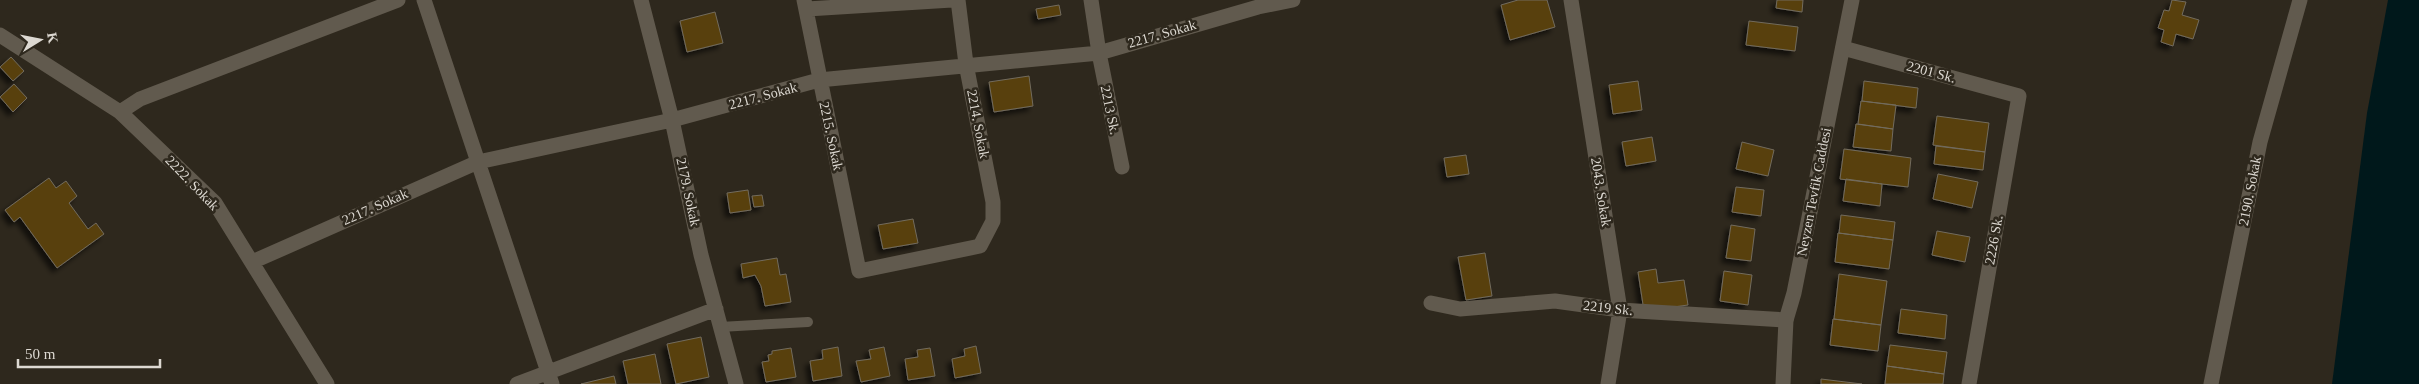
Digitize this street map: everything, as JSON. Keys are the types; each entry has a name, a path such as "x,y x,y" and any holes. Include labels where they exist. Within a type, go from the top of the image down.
{"street":[{"path":"120,112 140,100 398,0"},
{"path":"424,0 550,378"},
{"name":"2179. Sokak","path":"641,0 672,120 701,255 736,384"},
{"path":"805,5 952,0"},
{"name":"2214. Sokak","path":"859,271 980,246 993,221 993,202 966,64 958,0"},
{"name":"2213 Sk.","path":"1091,0 1098,53 1122,167"},
{"name":"2217. Sokak","path":"252,262 478,162 672,120 819,80 966,64 1098,53 1257,4 1293,0"},
{"name":"2043. Sokak","path":"1572,0 1620,310 1608,384"},
{"name":"Neyzen Tevfik Caddesi","path":"1783,384 1786,320 1794,293 1852,0"},
{"name":"2190. Sokak","path":"2211,384 2260,142 2300,0"},
{"name":"2215. Sokak","path":"805,5 859,271"},
{"name":"2222. Sokak","path":"0,35 120,112 215,203 327,384"},
{"name":"2201 Sk.","path":"1843,48 2020,96"},
{"name":"2226 Sk.","path":"1970,384 2020,96"},
{"name":"2219 Sk.","path":"1431,303 1460,309 1555,302 1620,310 1786,320"},
{"path":"517,384 550,378 716,309"}],"lane":[{"path":"720,327 808,322"}],"water":[{"path":"2388,0 2419,0 2419,384 2332,384 2367,113"}],"building":[{"path":"1518,0 1547,0 1555,27 1510,40 1501,5"},
{"path":"1777,0 1803,0 1802,12 1776,8"},
{"path":"2172,0 2186,2 2182,15 2199,20 2193,39 2176,34 2173,46 2161,42 2164,30 2158,28 2164,10 2169,11"},
{"path":"1059,5 1061,15 1038,19 1036,9"},
{"path":"715,12 723,43 687,52 680,21"},
{"path":"1749,21 1798,27 1795,51 1746,45"},
{"path":"11,57 24,71 13,81 0,67"},
{"path":"1029,76 1033,106 994,112 989,82"},
{"path":"1638,81 1642,110 1613,114 1609,85"},
{"path":"1864,81 1918,88 1916,108 1862,101"},
{"path":"14,84 27,98 13,112 0,97"},
{"path":"1861,101 1896,105 1893,129 1858,124"},
{"path":"1937,116 1989,123 1985,152 1933,145"},
{"path":"1856,124 1893,129 1891,151 1853,147"},
{"path":"1652,137 1656,161 1626,166 1622,142"},
{"path":"1742,142 1774,150 1768,176 1736,169"},
{"path":"1936,146 1985,152 1983,170 1934,164"},
{"path":"1844,149 1911,158 1908,187 1840,179"},
{"path":"1466,155 1469,174 1447,177 1444,158"},
{"path":"1938,174 1978,182 1972,208 1933,199"},
{"path":"49,178 56,188 66,181 77,196 69,203 88,229 96,223 104,234 57,268 20,217 14,222 5,210"},
{"path":"1846,179 1882,184 1880,206 1843,201"},
{"path":"1736,187 1764,190 1761,216 1732,212"},
{"path":"748,190 751,210 730,213 727,193"},
{"path":"762,195 764,206 754,207 752,196"},
{"path":"1841,215 1895,222 1893,240 1839,233"},
{"path":"913,219 918,243 883,249 878,225"},
{"path":"1731,225 1755,229 1751,261 1726,258"},
{"path":"1937,231 1970,237 1965,262 1932,255"},
{"path":"1838,233 1893,240 1889,269 1835,262"},
{"path":"1485,253 1492,296 1466,300 1458,257"},
{"path":"777,258 780,275 786,274 791,302 765,306 761,286 755,275 743,278 741,264"},
{"path":"1656,269 1658,283 1684,280 1688,305 1644,311 1638,272"},
{"path":"1724,271 1752,275 1748,305 1720,301"},
{"path":"1839,274 1887,281 1881,325 1834,319"},
{"path":"1901,309 1947,315 1945,339 1898,333"},
{"path":"1833,319 1881,325 1878,351 1830,345"},
{"path":"701,337 709,377 676,384 667,344"},
{"path":"1890,345 1947,352 1944,374 1887,366"},
{"path":"976,346 981,373 955,378 952,359 965,356 964,349"},
{"path":"838,347 842,376 813,381 810,361 823,359 822,350"},
{"path":"884,347 890,376 861,382 856,361 871,359 869,350"},
{"path":"791,348 796,377 766,382 762,362 769,361 768,355 772,354 772,351"},
{"path":"930,348 935,376 908,380 905,359 918,357 917,350"},
{"path":"655,354 661,384 628,384 623,361"},
{"path":"1887,366 1944,374 1943,384 1885,384"},
{"path":"614,376 616,384 581,384"},
{"path":"1821,379 1862,384 1821,384"}]}
